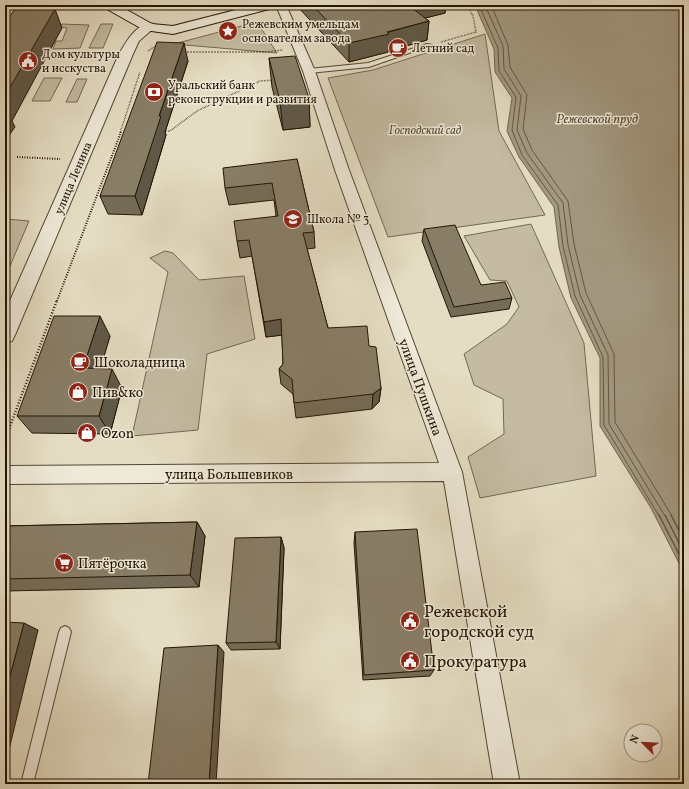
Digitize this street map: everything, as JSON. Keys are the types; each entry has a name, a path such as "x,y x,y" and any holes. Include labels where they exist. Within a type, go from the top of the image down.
{"street":[{"path":"110,5 149,27 173,30 268,5"},
{"name":"улица Пушкина","path":"281,5 309,71 342,170 452,472 507,784"},
{"name":"улица Ленина","path":"5,335 126,54 134,39 149,27"},
{"name":"улица Большевиков","path":"5,474 452,472"}],"lane":[{"path":"309,71 369,65 429,46"},
{"path":"28,784 65,632"}],"path":[{"path":"429,46 476,32 473,16 467,5"},
{"path":"153,53 146,53 158,44"},
{"path":"184,52 264,52 288,49"},
{"path":"5,440 121,131 141,67"},
{"path":"156,131 170,131 197,111 260,81 274,80"},
{"path":"17,157 67,160"}],"green space":[{"path":"257,22 277,53 174,44"},
{"path":"62,24 89,25 80,48 53,49 56,41 62,41 67,28 60,27"},
{"path":"101,24 113,24 103,48 89,48"},
{"name":"Господский сад","path":"485,34 499,131 545,215 388,237 328,78 373,70"},
{"path":"44,78 62,78 50,101 32,101"},
{"path":"77,79 87,79 77,102 66,102"},
{"path":"5,219 29,221 5,278"},
{"path":"531,224 584,343 596,476 480,498 468,457 504,434 503,399 474,385 464,354 507,324 519,307 507,281 490,280 464,236"},
{"path":"165,251 173,253 199,280 244,276 255,339 207,354 198,430 132,436 168,272 150,258"}],"water":[{"name":"Режевской пруд","path":"475,5 684,5 684,573 651,508 600,426 600,358 571,298 559,247 554,207 519,157 507,131 512,98 495,72 494,49"}],"building":[{"path":"312,5 408,5 429,21 387,32 389,34 349,43"},
{"path":"23,6 49,6 47,9 55,9 5,96 5,24 14,10 21,9"},
{"path":"157,42 184,43 159,116 161,116 135,196 100,196"},
{"path":"295,56 309,98 280,101 269,58"},
{"path":"297,159 314,232 303,233 328,328 367,326 369,346 376,347 381,388 373,394 294,403 292,379 279,369 283,364 281,319 264,322 249,240 237,241 234,221 278,216 272,183 225,188 223,168"},
{"path":"455,225 481,285 505,282 512,298 454,307 424,229"},
{"path":"54,316 100,316 83,368 112,369 99,416 17,416"},
{"path":"197,522 190,575 5,579 5,526"},
{"path":"417,529 434,670 364,675 355,532"},
{"path":"281,537 276,642 226,643 235,538"},
{"path":"5,622 24,623 5,695"},
{"path":"218,645 209,784 148,784 164,648"}],"place":[{"name":"Режевским умельцам основателям завода","path":"228,31"},
{"name":"Летний сад","path":"398,48"},
{"name":"Дом культуры и исскуства","path":"28,61"},
{"name":"Уральский банк реконструкции и развития","path":"154,92"},
{"name":"Школа № 3","path":"293,219"},
{"name":"Шоколадница","path":"80,362"},
{"name":"Пив&ко","path":"78,392"},
{"name":"Ozon","path":"87,433"},
{"name":"Пятёрочка","path":"64,563"},
{"name":"Режевской городской суд","path":"410,621"},
{"name":"Прокуратура","path":"410,661"}]}
